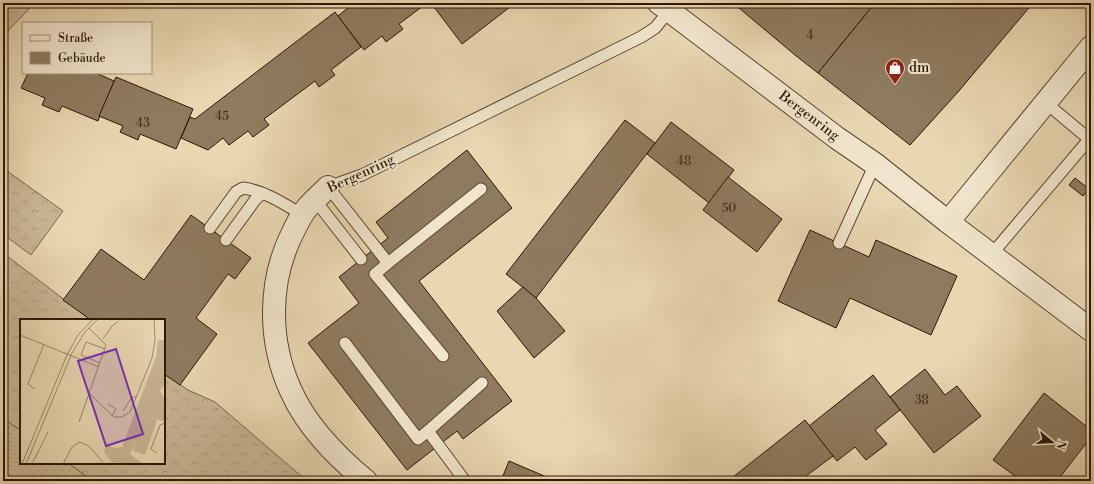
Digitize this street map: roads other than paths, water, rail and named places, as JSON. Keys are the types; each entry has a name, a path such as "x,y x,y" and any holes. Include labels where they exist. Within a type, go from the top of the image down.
{"street":[{"name":"Bergenring","path":"664,7 837,138 875,164 948,222 1091,330"},
{"path":"948,222 1091,47"},
{"path":"315,201 289,240 282,260 276,285 274,307 277,348 291,391 304,413 322,439 344,462 366,481"}],"lane":[{"name":"Bergenring","path":"315,201 362,175 641,37 655,28 664,7"},
{"path":"992,255 1090,138 1046,103"},
{"path":"839,243 875,164"},
{"path":"210,228 236,192 243,188 253,189 262,193 315,201 388,263"},
{"path":"443,356 375,274 481,189"},
{"path":"226,240 254,200 262,193"},
{"path":"315,201 361,259"},
{"path":"345,343 418,439 482,383"},
{"path":"428,431 465,481"}],"place":[{"name":"dm","path":"895,85"}]}
